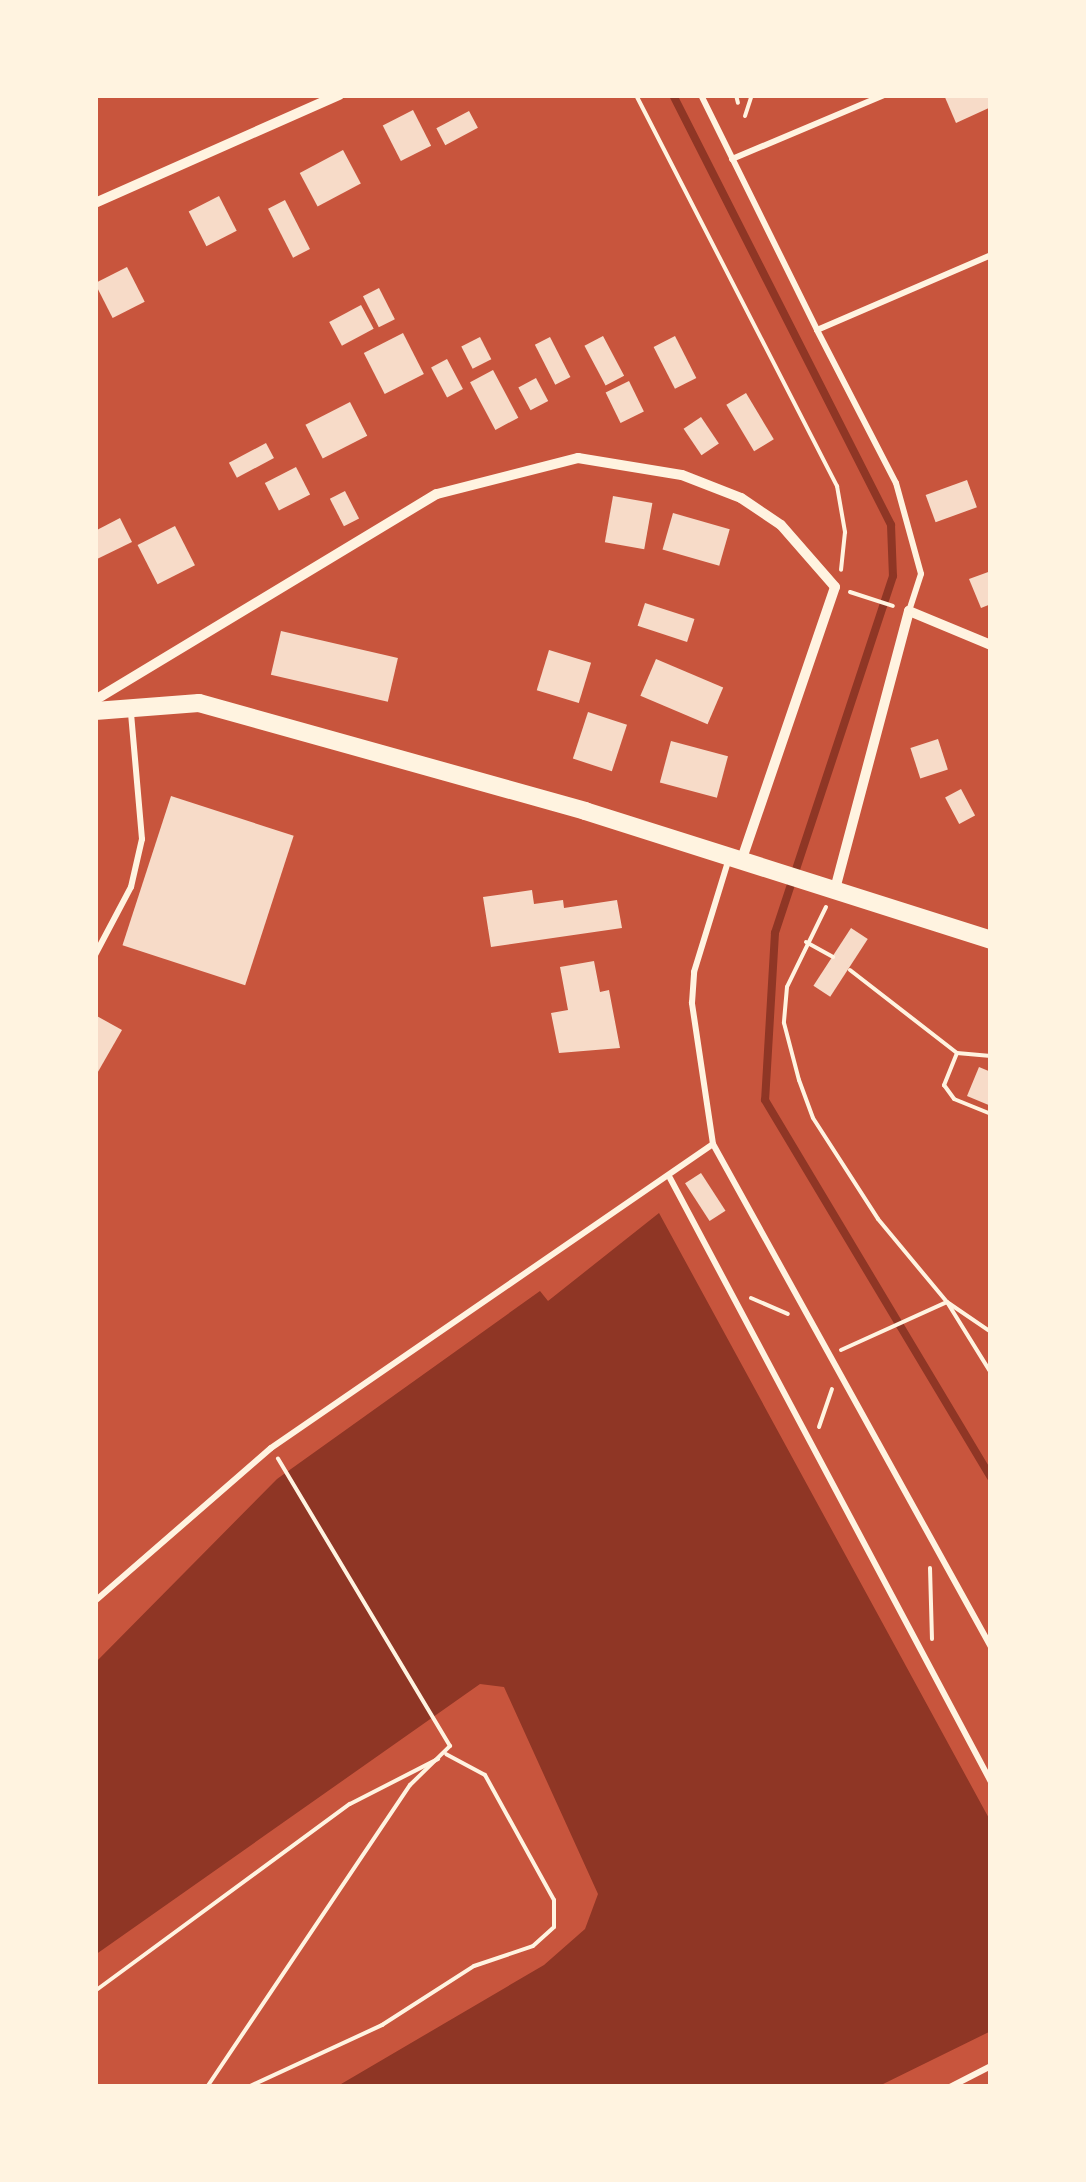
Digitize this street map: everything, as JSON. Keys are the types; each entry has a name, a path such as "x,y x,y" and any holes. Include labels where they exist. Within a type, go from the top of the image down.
{"street":[{"path":"95,203 339,95"},
{"path":"95,700 436,494 578,458 682,475 740,498 810,552 834,587 735,860"},
{"path":"835,890 909,611 991,645"},
{"path":"95,712 198,703 585,811 991,940"}],"lane":[{"path":"701,95 896,483 921,574 909,611"},
{"path":"732,159 884,95"},
{"path":"817,330 991,255"},
{"path":"95,956 130,887 142,839 131,709"},
{"path":"735,860 694,972 692,1003 713,1144 840,1368 991,1648"},
{"path":"95,1600 271,1448 670,1178 713,1144"},
{"path":"670,1178 991,1782"},
{"path":"950,2087 991,2066"}],"path":[{"path":"636,95 837,486 846,557 834,587 895,607"},
{"path":"736,95 738,104"},
{"path":"746,116 752,95"},
{"path":"835,890 786,987 784,1023 813,1118 878,1219 947,1302 991,1372"},
{"path":"806,942 833,957"},
{"path":"850,970 957,1052 991,1056"},
{"path":"957,1052 944,1085 954,1100 991,1114"},
{"path":"728,1288 817,1327"},
{"path":"832,1354 913,1314 947,1302"},
{"path":"947,1302 991,1332"},
{"path":"812,1446 840,1368"},
{"path":"206,2087 410,1785 450,1746 278,1459"},
{"path":"929,1534 934,1674"},
{"path":"95,1990 350,1804 446,1754"},
{"path":"248,2087 382,2025 474,1966 533,1946 554,1927 554,1900 485,1775 446,1754"}],"shaded area":[{"path":"659,1213 991,1822 991,2031 877,2087 336,2087 544,1965 585,1929 598,1894 504,1687 480,1684 95,1955 95,1663 277,1479 540,1291 548,1301"}],"building":[{"path":"944,95 988,95 991,107 956,123"},
{"path":"413,110 431,146 401,161 383,125"},
{"path":"469,111 478,128 445,145 436,128"},
{"path":"343,150 361,184 318,207 300,173"},
{"path":"219,196 237,231 206,246 189,211"},
{"path":"285,200 310,249 293,258 268,209"},
{"path":"127,267 145,302 113,318 95,283"},
{"path":"379,288 395,319 379,327 363,296"},
{"path":"361,305 374,329 342,346 329,322"},
{"path":"403,333 424,374 385,394 364,353"},
{"path":"603,336 624,376 606,386 584,346"},
{"path":"675,336 696,378 675,389 654,347"},
{"path":"480,337 491,359 473,369 461,347"},
{"path":"550,337 570,377 555,385 535,345"},
{"path":"447,359 463,389 447,397 431,367"},
{"path":"493,370 518,418 495,430 470,382"},
{"path":"536,378 548,401 531,410 518,387"},
{"path":"629,381 644,412 621,423 606,392"},
{"path":"746,393 774,439 754,451 726,405"},
{"path":"350,402 367,436 323,459 305,425"},
{"path":"701,417 719,444 701,455 684,429"},
{"path":"266,443 274,458 237,478 229,463"},
{"path":"296,467 310,495 279,511 265,483"},
{"path":"967,480 977,507 936,522 926,495"},
{"path":"345,491 359,519 344,526 330,499"},
{"path":"613,496 652,503 644,549 605,542"},
{"path":"673,513 730,529 719,566 663,550"},
{"path":"120,518 132,542 95,560 95,531"},
{"path":"175,526 195,565 158,584 138,545"},
{"path":"991,571 991,604 981,608 969,579"},
{"path":"645,603 694,619 687,642 638,626"},
{"path":"281,631 398,658 388,702 271,675"},
{"path":"549,650 591,663 579,703 537,690"},
{"path":"656,659 723,688 708,724 640,696"},
{"path":"588,712 627,725 612,771 573,759"},
{"path":"938,739 948,769 920,778 910,748"},
{"path":"671,741 728,756 717,798 660,783"},
{"path":"961,789 975,815 959,824 945,797"},
{"path":"171,796 294,836 245,985 122,945"},
{"path":"532,890 534,904 563,900 564,908 617,900 622,928 491,947 483,897"},
{"path":"851,928 868,939 830,997 813,986"},
{"path":"594,961 600,992 609,990 620,1048 559,1053 551,1013 568,1010 560,967"},
{"path":"95,1015 122,1030 95,1077"},
{"path":"979,1067 991,1072 991,1106 967,1096"},
{"path":"701,1173 726,1211 710,1221 685,1183"}],"waterway":[{"path":"673,95 891,525 893,576 775,933 765,1100 991,1478"}]}
